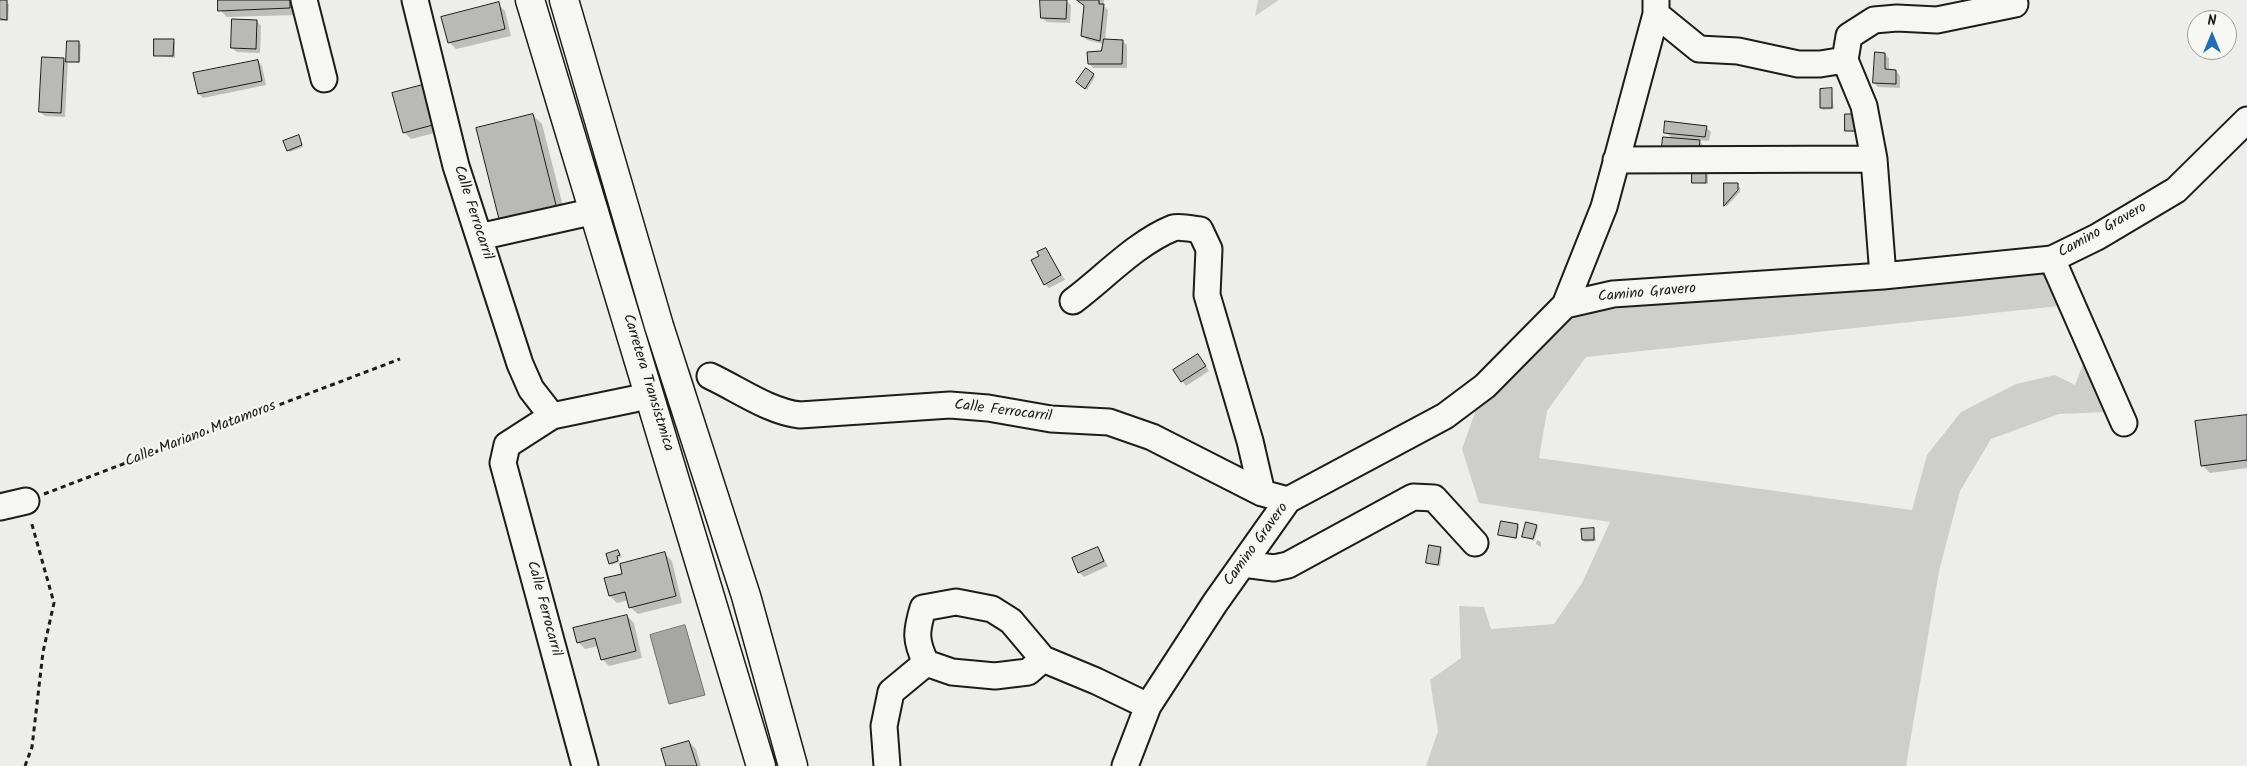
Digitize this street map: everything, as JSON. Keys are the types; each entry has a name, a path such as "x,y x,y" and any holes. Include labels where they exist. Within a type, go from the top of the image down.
{"main road":[{"name":"Carretera Transistmica","path":"530,0 595,210 761,766"},
{"name":"Carretera Transistmica","path":"564,0 659,326 746,596 793,766"}],"street":[{"path":"304,0 324,79"},
{"name":"Calle Ferrocarril","path":"415,0 456,166 479,237 530,389 552,416"},
{"path":"1883,276 1874,159 1864,106 1845,60 1849,36 1874,20 1897,18 1937,20 2016,4"},
{"path":"1565,305 1604,207 1656,7 1699,49 1738,51 1798,64 1820,64 1845,60"},
{"name":"Camino Gravero","path":"1125,766 1148,706 1288,500 1445,416 1485,386 1565,305 1613,294 1883,276 2052,259 2097,237 2176,190 2247,120"},
{"path":"1616,160 1874,159"},
{"path":"479,237 595,210"},
{"path":"1073,301 1099,281 1124,257 1175,228 1200,230 1209,249 1207,295 1250,442 1262,492"},
{"path":"2052,259 2124,423"},
{"name":"Calle Ferrocarril","path":"710,376 740,389 782,413 800,415 950,405 988,408 1051,419 1110,422 1152,437 1262,492 1288,500"},
{"name":"Calle Ferrocarril","path":"585,766 503,463 507,445 552,416 634,398"},
{"path":"1243,564 1274,568 1288,565 1413,497 1434,498 1475,543"},
{"path":"0,507 26,501"},
{"path":"1044,659 1028,672 995,676 952,672 926,663 918,647 916,630 923,608 956,602 992,609 1011,621 1044,659 1096,680 1148,706"},
{"path":"887,766 884,726 891,692 926,663"}],"path":[{"name":"Calle Mariano Matamoros","path":"26,501 400,359"},
{"path":"25,766 32,747 43,652 54,603 26,501"}],"shaded area":[{"path":"1258,0 1279,0 1255,16"},
{"path":"2052,263 2068,305 1586,357 1547,411 1539,458 1912,510 1927,455 1961,412 2016,384 2055,375 2075,385 2086,356 2107,412 2059,414 1991,439 1960,491 1939,571 1906,766 1426,766 1438,731 1430,680 1461,658 1459,606 1484,607 1491,629 1554,624 1582,583 1610,522 1479,503 1462,449 1477,407 1578,313"},
{"path":"685,625 705,695 669,704 650,635"}],"building":[{"path":"0,0 7,0 7,20 0,19"},
{"path":"218,0 290,0 290,8 218,11"},
{"path":"1040,0 1067,0 1066,19 1041,18"},
{"path":"1077,0 1099,0 1099,4 1104,4 1100,41 1081,36 1084,6"},
{"path":"499,2 505,29 448,43 441,17"},
{"path":"232,19 257,20 256,49 231,48"},
{"path":"154,39 174,39 173,56 154,56"},
{"path":"1104,39 1123,40 1122,64 1088,64 1087,52 1101,51"},
{"path":"67,41 79,41 79,62 66,62"},
{"path":"1875,52 1885,53 1885,69 1896,70 1896,84 1873,83"},
{"path":"42,57 64,58 61,113 39,112"},
{"path":"258,60 262,81 198,94 193,73"},
{"path":"1086,68 1094,74 1085,89 1076,82"},
{"path":"434,82 444,122 403,133 392,93"},
{"path":"1832,88 1832,108 1820,108 1820,89"},
{"path":"533,114 557,209 500,223 476,128"},
{"path":"1845,114 1859,114 1859,131 1845,131"},
{"path":"1665,121 1707,126 1705,137 1664,133"},
{"path":"299,135 302,145 287,151 283,141"},
{"path":"1663,137 1700,140 1698,159 1661,155"},
{"path":"1692,167 1706,167 1706,183 1692,183"},
{"path":"1724,183 1738,183 1738,190 1724,206"},
{"path":"1046,248 1061,275 1044,285 1031,260 1039,256 1037,252"},
{"path":"1198,354 1206,366 1181,382 1173,370"},
{"path":"2247,415 2247,460 2201,466 2195,421"},
{"path":"1501,521 1518,524 1516,538 1498,535"},
{"path":"1526,522 1537,525 1533,539 1522,537"},
{"path":"1594,528 1594,540 1582,540 1581,529"},
{"path":"1429,545 1441,547 1438,565 1426,563"},
{"path":"1098,547 1104,561 1078,573 1072,558"},
{"path":"618,550 620,555 617,556 618,561 609,564 606,554"},
{"path":"665,552 676,596 629,608 625,592 609,596 604,578 622,574 620,564"},
{"path":"627,615 636,651 601,660 595,638 577,643 573,628"},
{"path":"689,741 697,766 666,766 661,749"}],"tunnel":[{"path":"634,399 710,376"}]}
